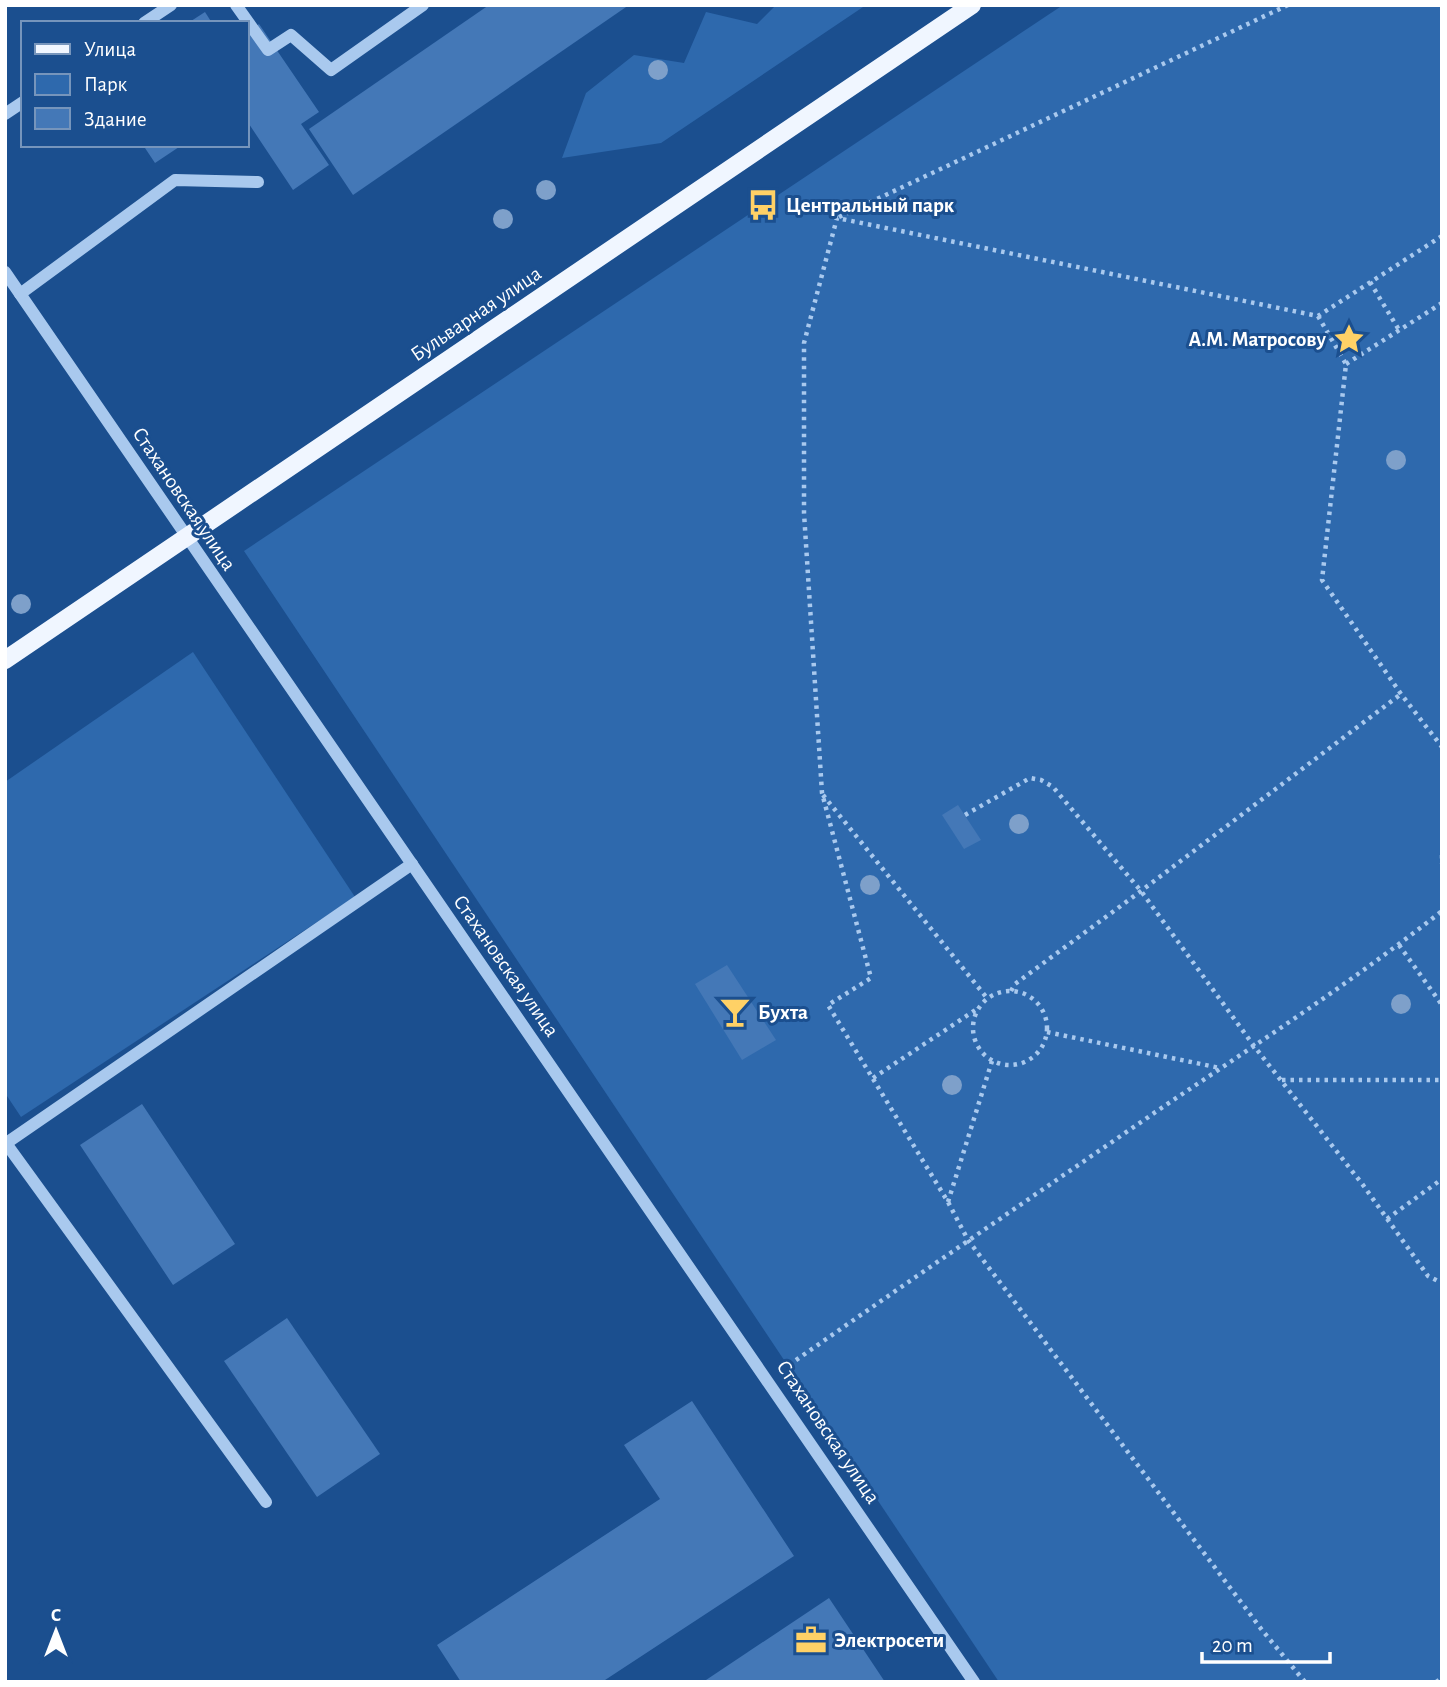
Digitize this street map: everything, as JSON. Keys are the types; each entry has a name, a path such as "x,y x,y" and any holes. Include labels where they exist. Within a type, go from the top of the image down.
{"main road":[{"name":"Бульварная улица","path":"5,660 972,5"}],"street":[{"path":"147,21 171,5"},
{"path":"236,5 247,21"},
{"path":"248,22 268,50 291,35 331,70 423,5"},
{"path":"5,114 21,103"},
{"path":"20,294 175,180 258,182"},
{"name":"Стахановская улица","path":"5,272 974,1682"},
{"path":"266,1502 6,1143 412,864"}],"path":[{"path":"1288,5 837,218 804,343 804,513 822,793 871,978 828,1005 948,1202 968,1240 1262,1630 1305,1682"},
{"path":"837,218 1318,316 1442,236"},
{"path":"1370,282 1399,330"},
{"path":"1346,364 1442,303"},
{"path":"1318,316 1346,364 1322,580 1401,694 1442,747"},
{"path":"1011,990 1015,984 1401,694"},
{"path":"965,816 1030,778 1041,780 1053,787 1141,891 1428,1276 1442,1283"},
{"path":"822,793 987,998"},
{"path":"1442,855 1442,864"},
{"path":"769,1380 968,1240 1399,945 1442,911"},
{"path":"1399,945 1442,1005"},
{"path":"1011,990 1033,999 1041,1008 1047,1032 1044,1044 1037,1054 1027,1061 1004,1064 992,1061 983,1053 973,1031 974,1018 987,998 1011,990"},
{"path":"873,1078 978,1009"},
{"path":"1047,1032 1220,1069"},
{"path":"948,1202 992,1061"},
{"path":"1281,1080 1442,1080"},
{"path":"1387,1219 1442,1179"},
{"path":"1436,1682 1442,1678"}],"green space":[{"path":"776,5 866,5 661,143 562,158 586,93 634,55 684,63 706,12 757,24"},
{"path":"1063,5 1442,5 1442,1682 999,1682 244,551"},
{"path":"193,652 355,897 21,1117 5,1093 5,782"}],"building":[{"path":"489,5 629,5 353,195 309,129"},
{"path":"205,12 211,21 191,21"},
{"path":"259,24 319,112 301,124 329,165 293,190 248,122 248,32"},
{"path":"144,147 179,147 155,163"},
{"path":"958,805 981,840 964,849 942,815"},
{"name":"Бухта","path":"727,965 776,1040 742,1060 695,984"},
{"path":"142,1104 235,1244 173,1285 80,1145"},
{"path":"287,1318 380,1454 317,1497 224,1361"},
{"path":"692,1401 794,1556 602,1682 461,1682 437,1645 660,1499 624,1445"},
{"name":"Электросети","path":"829,1598 885,1682 703,1682"}],"place":[{"name":"Центральный парк","path":"763,205"},
{"name":"А.М. Матросову","path":"1349,339"},
{"name":"Бухта","path":"735,1012"},
{"name":"Электросети","path":"811,1640"}]}
